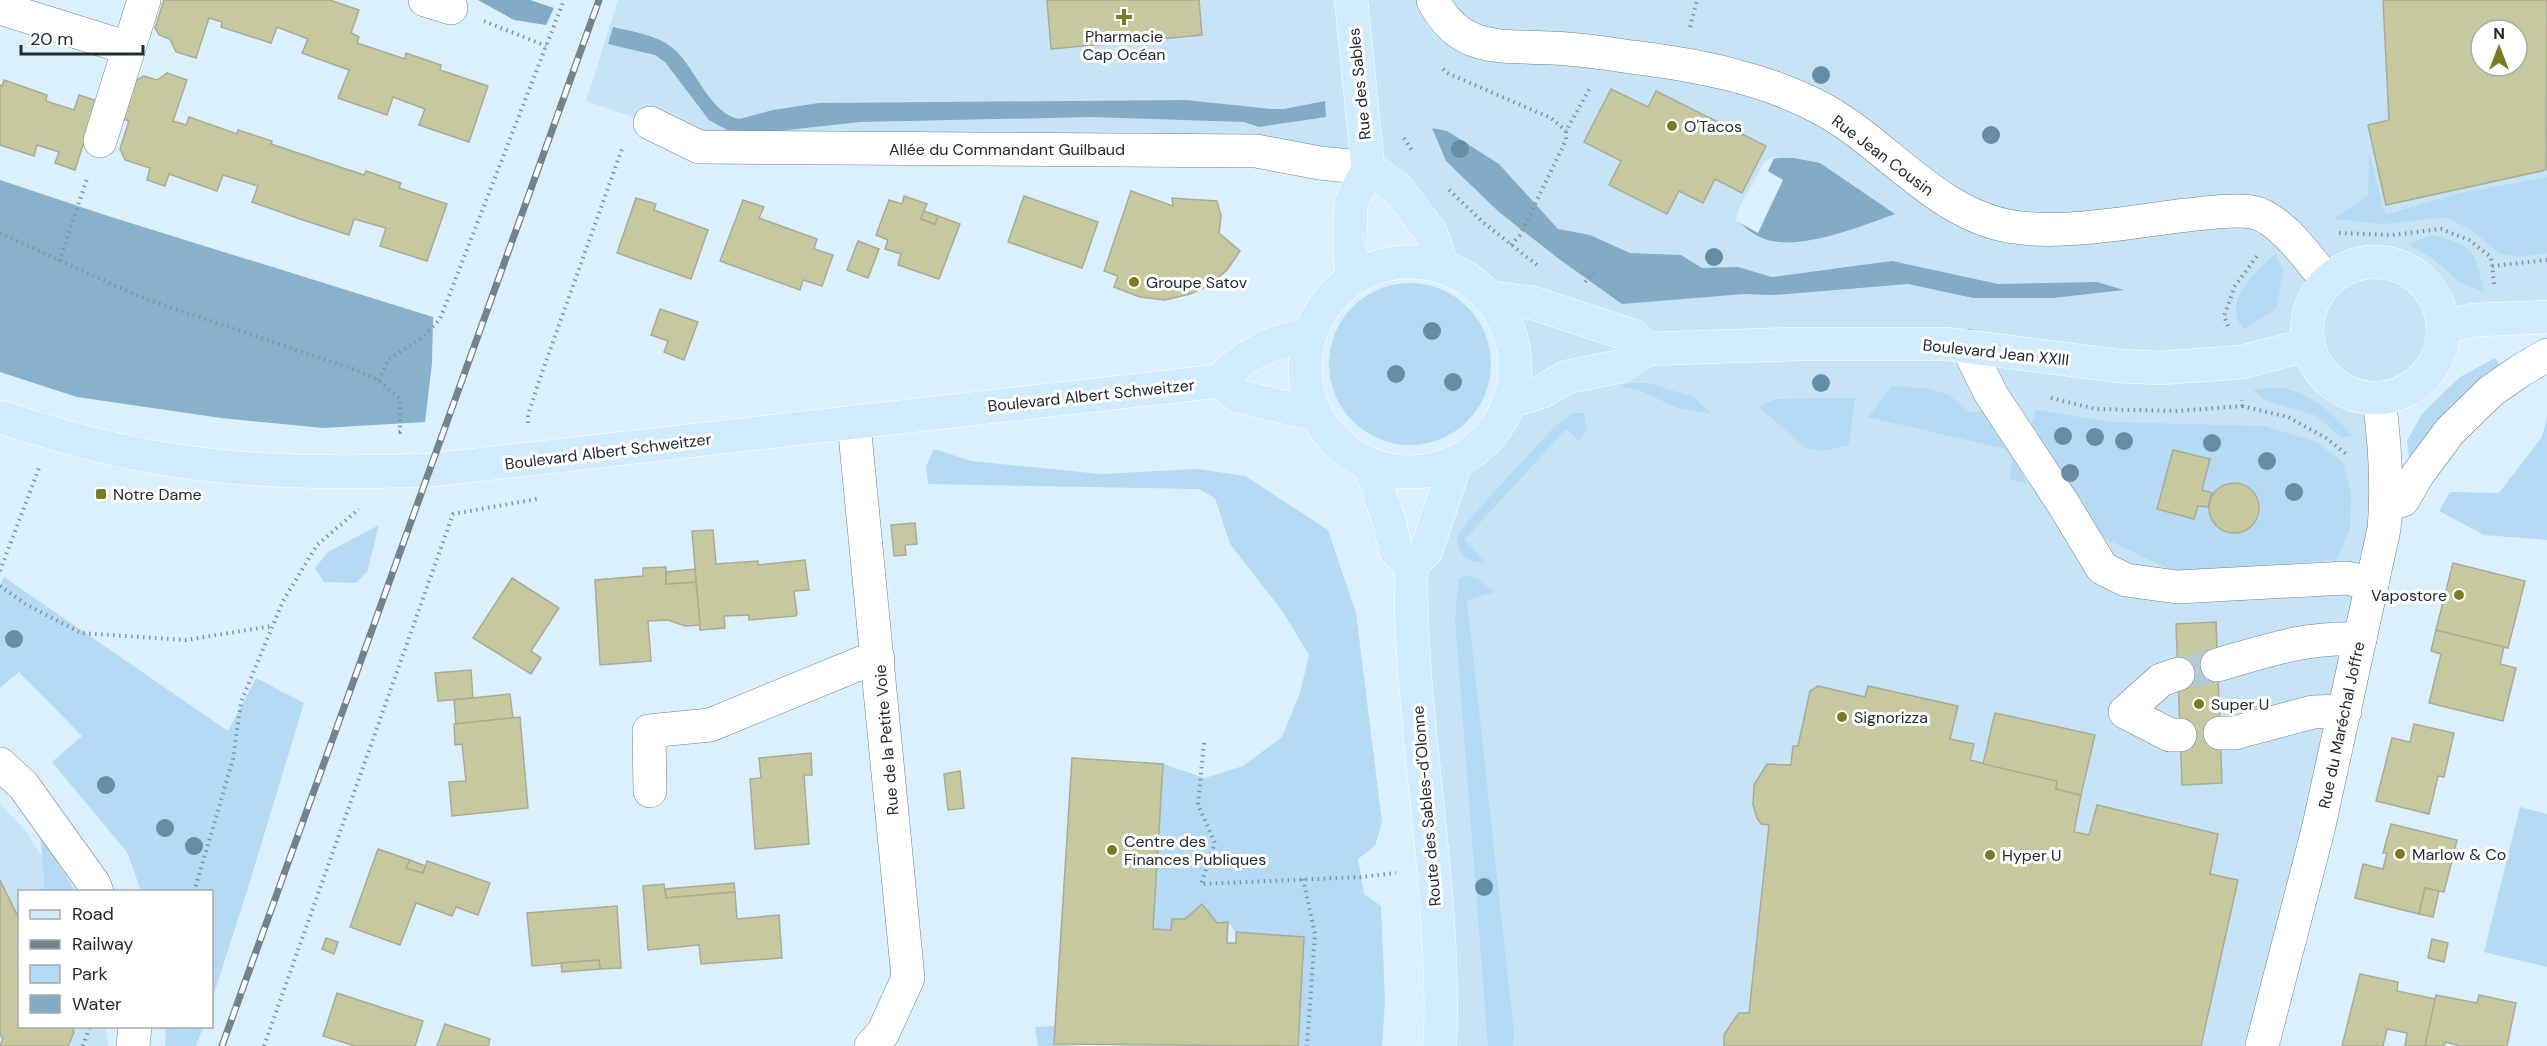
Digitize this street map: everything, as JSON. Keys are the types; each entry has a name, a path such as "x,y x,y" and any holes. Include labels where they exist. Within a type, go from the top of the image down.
{"main road":[{"name":"Rue des Sables","path":"1352,0 1368,168"},
{"path":"1352,278 1351,203 1368,168 1395,187 1431,232 1442,266"},
{"path":"1411,261 1442,266 1468,279 1491,298 1505,321 1514,348 1516,375 1510,402 1498,426 1479,447 1456,462 1428,471 1398,471 1369,464 1347,452 1329,435 1316,415 1306,389 1304,361 1309,334 1326,303 1352,278 1381,266 1411,261"},
{"path":"2375,262 2392,264 2409,271 2434,295 2443,328 2441,346 2435,362 2425,377 2412,388 2379,399 2362,398 2333,385 2313,360 2307,345 2306,328 2309,311 2316,294 2341,270 2357,264 2375,262"},
{"path":"1491,298 1533,303 1622,332 1632,336 1646,349 1620,366 1567,377 1541,392 1510,402"},
{"path":"2443,328 2474,320 2547,316"},
{"name":"Boulevard Albert Schweitzer","path":"0,417 116,450 206,465 275,471 362,473 431,470 529,461 854,424 951,410 1219,381 1236,363 1286,339 1309,334"},
{"name":"Boulevard Jean XXIII","path":"1646,349 1797,344 1967,346 2119,366 2160,368 2242,362 2307,345"},
{"name":"Boulevard Albert Schweitzer","path":"1219,381 1238,396 1316,415"},
{"path":"1369,464 1395,550 1411,565 1426,551 1456,462"},
{"name":"Route des Sables-d'Olonne","path":"1411,565 1417,711 1440,954 1440,1046"}],"street":[{"path":"100,141 144,0"},
{"name":"Rue Jean Cousin","path":"1433,0 1438,11 1466,39 1486,45 1510,48 1561,48 1682,63 1724,72 1784,91 1827,112 1893,160 1931,192 1976,215 2014,227 2062,228 2207,213 2253,212 2285,230 2327,281"},
{"path":"0,8 128,48"},
{"name":"Allée du Commandant Guilbaud","path":"650,123 699,147 1256,151 1368,168"},
{"path":"1967,346 1991,394 2064,505 2102,568 2126,580 2177,587 2346,578 2372,583"},
{"path":"2386,506 2403,500 2418,474 2450,431 2491,391 2520,370 2547,356"},
{"name":"Rue du Maréchal Joffre","path":"2262,1046 2318,830 2384,529 2385,441 2379,399"},
{"name":"Rue de la Petite Voie","path":"854,424 908,978 883,1033 871,1046"},
{"path":"2217,665 2300,641 2331,638 2360,639"},
{"path":"650,791 649,731 710,725 861,663 878,659"},
{"path":"2178,674 2161,680 2125,712 2170,735 2180,735"},
{"path":"2220,733 2235,733 2313,712 2345,711"},
{"path":"0,764 23,784 97,890"},
{"path":"134,1046 135,1028"}],"path":[{"path":"378,380 389,359 423,337 440,319 564,0"},
{"path":"438,4 546,46"},
{"path":"1510,245 1520,235 1566,140 1566,131 1597,74 1602,53"},
{"path":"264,1046 453,514 537,499 529,461 528,415 624,143 650,123"},
{"path":"1403,136 1416,155"},
{"path":"58,261 100,141"},
{"path":"1444,186 1510,245 1544,269"},
{"path":"0,233 140,297 270,340 378,380 400,399 400,432 392,433"},
{"path":"2492,266 2547,260"},
{"path":"2242,406 2288,417 2325,438 2348,455"},
{"path":"0,571 38,473 48,432"},
{"path":"194,890 233,759 241,702 283,602 317,545 359,511 362,473"},
{"path":"0,586 27,606 81,633 186,640 272,626"},
{"path":"1204,743 1198,806 1215,843 1201,884 1361,877 1432,868"},
{"path":"1303,879 1315,934 1307,1046"},
{"path":"83,1046 89,1028"}],"shaded area":[{"path":"618,0 2547,0 2547,317 2444,328 2435,362 2419,382 2396,395 2379,399 2385,441 2264,1046 1437,1046 1411,607 1456,462 1479,447 1498,426 1510,401 1516,375 1514,348 1505,321 1491,298 1469,279 1442,266 1368,168 699,147 650,123 586,101"},
{"path":"0,180 433,317 432,363 425,422 323,428 221,418 77,397 0,372"},
{"path":"0,804 27,832 61,890 18,890 18,1028 106,1028 108,1046 0,1046"}],"green space":[{"path":"2369,152 2384,211 2388,214 2460,193 2547,177 2547,253 2520,257 2499,253 2470,229 2445,217 2383,224 2334,219 2368,195"},
{"path":"2433,235 2458,243 2471,252 2478,267 2484,292 2460,282 2433,259 2409,244"},
{"path":"2276,254 2283,272 2276,309 2244,329 2238,319 2236,309 2239,298 2251,278"},
{"path":"1410,283 1426,284 1441,289 1455,296 1467,307 1478,319 1485,333 1490,348 1490,380 1485,395 1478,409 1467,421 1455,432 1441,439 1426,444 1410,445 1394,444 1379,439 1365,432 1353,421 1342,409 1335,395 1330,380 1329,364 1330,348 1335,333 1342,319 1353,307 1365,296 1379,289 1394,284"},
{"path":"2495,358 2505,372 2410,466 2407,441 2422,414 2460,377"},
{"path":"1628,383 1649,383 1693,397 1712,414 1677,408 1637,389 1621,387"},
{"path":"1892,386 1930,389 1949,395 1970,413 1988,410 2008,437 2026,483 2010,480 2012,459 2006,449 1868,417"},
{"path":"2283,388 2314,400 2353,436 2341,438 2317,416 2265,400 2253,389"},
{"path":"1855,398 1849,445 1822,451 1806,448 1759,407 1776,399"},
{"path":"2036,410 2109,422 2264,426 2317,442 2343,463 2351,494 2350,529 2336,560 2175,572 2106,539 2082,515 2031,425","holes":["2228,482 2235,482 2249,488 2260,505 2258,516 2252,525 2242,530 2231,532 2221,530 2212,522 2208,507 2198,506 2194,519 2157,509 2202,490 2212,493"]},
{"path":"1573,413 1584,413 1587,430 1579,441 1566,429 1465,539 1486,564 1465,557 1460,550 1457,537 1474,514 1556,425"},
{"path":"2547,418 2547,540 2484,535 2439,511 2450,492 2499,493 2542,437"},
{"path":"934,449 971,461 1101,474 1198,469 1245,476 1328,530 1356,613 1382,822 1375,846 1358,859 1364,894 1381,906 1385,1000 1382,1046 1298,1046 1304,937 1236,932 1228,922 1217,923 1202,905 1171,930 1153,929 1163,764 1205,778 1243,766 1282,737 1300,693 1309,655 1283,612 1230,544 1215,498 1198,489 928,484 926,466"},
{"path":"379,525 367,572 356,583 324,582 315,568 328,552"},
{"path":"1466,575 1480,580 1494,592 1467,600 1514,1034 1513,1046 1488,1046 1455,618 1459,579"},
{"path":"4,577 228,731 256,678 304,703 213,997 213,890 141,890 127,852 52,762 82,736 19,672 0,688 0,585"},
{"path":"2520,807 2547,814 2547,967 2484,952"},
{"path":"40,833 74,890 45,890"},
{"path":"1055,1026 1054,1044 1078,1046 1038,1046 1035,1027"},
{"path":"166,1028 203,1028 196,1046 165,1046"}],"water":[{"path":"478,0 530,0 554,8 546,25 514,20"},
{"path":"613,27 645,35 668,44 682,57 711,99 729,115 739,119 773,110 819,103 1186,100 1271,109 1284,109 1325,101 1326,117 1259,127 1244,122 1092,117 860,122 760,133 736,132 727,130 709,120 665,62 655,55 608,44"},
{"path":"1432,128 1447,131 1499,164 1558,229 1590,235 1630,253 1681,255 1702,268 1738,267 1772,277 1892,261 1998,284 2097,282 2124,290 2053,298 1973,298 1908,284 1622,304 1499,212 1446,161"},
{"path":"1778,158 1794,158 1820,163 1895,214 1847,231 1810,240 1776,242 1756,235 1738,222 1755,180 1769,161"}],"pier":[{"path":"1775,156 1768,171 1783,180 1758,233 1736,221 1739,208 1764,162"}],"building":[{"path":"164,0 330,0 359,10 351,33 359,37 357,43 405,59 406,53 441,65 440,70 488,86 469,142 419,125 425,109 393,97 387,115 338,98 349,70 302,53 308,39 277,27 271,43 221,27 222,22 209,18 196,58 176,52 170,39 159,35 155,28"},
{"name":"Pharmacie Cap Océan","path":"1047,0 1199,0 1202,35 1051,49"},
{"path":"2383,0 2547,0 2546,170 2386,205 2368,125 2389,120"},
{"path":"167,73 187,80 173,121 186,125 189,117 237,134 238,130 272,141 271,144 364,175 366,171 401,183 399,188 447,204 427,261 380,246 386,228 354,219 349,235 252,202 258,186 223,175 217,191 169,174 165,186 147,180 150,168 125,160 120,149 129,121 122,119 136,80 144,76 157,80"},
{"path":"4,80 47,95 46,101 74,110 79,95 97,101 75,170 55,163 59,152 37,145 34,156 0,145 0,85 2,86"},
{"path":"1611,89 1648,107 1656,91 1766,146 1742,193 1715,179 1703,203 1679,191 1667,214 1609,185 1621,161 1584,142"},
{"path":"1131,191 1173,206 1172,198 1217,201 1221,216 1219,233 1240,251 1227,270 1208,286 1190,294 1165,300 1140,297 1114,287 1118,276 1104,271"},
{"path":"904,196 927,204 921,219 935,224 938,216 960,224 939,279 898,265 901,254 885,249 888,240 876,235 889,200 902,204"},
{"path":"1024,196 1098,222 1082,268 1008,242"},
{"path":"636,198 656,204 654,210 708,230 691,279 617,253"},
{"path":"743,200 764,207 759,218 817,239 814,249 833,255 822,286 803,280 800,290 720,261"},
{"path":"924,211 938,216 935,224 921,219"},
{"path":"858,241 879,249 868,278 847,270"},
{"path":"660,309 698,322 684,360 664,352 668,341 651,335"},
{"path":"2173,450 2210,459 2202,490 2212,493 2208,507 2198,506 2194,519 2157,509"},
{"path":"2229,483 2239,483 2252,490 2259,503 2259,513 2252,526 2239,533 2229,533 2220,529 2213,522 2209,513 2209,503 2213,494 2220,487"},
{"path":"915,523 917,544 905,545 906,555 894,556 891,525"},
{"path":"713,530 716,564 758,561 758,565 805,560 809,590 794,591 797,614 795,616 749,620 749,615 724,616 725,628 700,630 692,531"},
{"path":"2453,563 2525,581 2508,648 2436,630"},
{"path":"666,567 666,584 696,582 700,625 685,626 668,620 648,621 651,661 600,665 595,580 643,576 643,568"},
{"path":"695,569 696,582 666,584 666,572"},
{"path":"512,578 559,608 531,651 541,658 531,674 473,638"},
{"name":"Super U","path":"2216,622 2222,783 2182,785 2176,624"},
{"path":"2436,630 2504,647 2500,664 2516,668 2503,721 2429,703 2441,654 2431,651"},
{"path":"471,670 473,698 438,701 435,673"},
{"name":"Hyper U","path":"1818,686 1865,697 1868,686 1958,706 1950,739 1974,744 1970,760 2057,781 2056,789 2081,795 2074,832 2089,835 2097,805 2218,834 2210,874 2238,880 2201,1046 1724,1046 1724,1035 1735,1018 1739,1013 1749,1013 1769,825 1761,824 1757,818 1753,805 1754,785 1767,764 1791,765 1793,746 1798,746 1810,691"},
{"path":"510,694 513,719 456,724 454,700"},
{"path":"1995,713 2095,735 2081,795 2056,789 2057,781 1983,764"},
{"path":"520,717 528,808 452,816 449,782 466,781 462,744 455,745 454,724"},
{"path":"2414,724 2454,733 2444,777 2438,776 2429,814 2376,801 2392,738 2410,742"},
{"path":"811,753 812,775 804,775 809,844 755,849 750,779 761,778 759,758"},
{"name":"Centre des Finances Publiques","path":"1072,758 1163,764 1153,929 1171,930 1172,919 1185,919 1202,904 1217,923 1228,922 1227,943 1236,943 1236,932 1304,937 1298,1046 1054,1044"},
{"path":"960,771 964,808 948,810 944,774"},
{"path":"2391,824 2457,840 2444,892 2425,888 2419,914 2355,898 2363,864 2383,869 2387,853 2383,853"},
{"path":"378,849 410,860 406,868 423,873 427,861 490,883 478,915 456,907 452,916 416,903 400,945 350,927"},
{"path":"410,860 425,866 423,873 406,868"},
{"path":"0,880 18,917 18,1028 72,1028 74,1032 68,1046 0,1046 3,1039 0,1033"},
{"path":"734,883 735,892 666,898 665,889"},
{"path":"664,884 666,898 735,892 737,919 779,915 782,958 701,964 699,945 648,950 643,886"},
{"path":"2425,888 2439,891 2433,917 2419,914"},
{"path":"617,906 621,968 600,969 599,960 532,966 527,913"},
{"path":"326,938 338,942 334,954 322,949"},
{"path":"2432,939 2448,943 2444,962 2428,958"},
{"path":"599,960 600,969 562,972 561,963"},
{"path":"2360,974 2398,982 2397,991 2436,999 2425,1046 2405,1046 2407,1033 2387,1029 2383,1046 2342,1046"},
{"path":"337,993 423,1021 415,1046 355,1046 323,1036"},
{"path":"2436,995 2477,1003 2479,995 2516,1003 2507,1046 2461,1046 2445,1042 2444,1046 2425,1046"},
{"path":"445,1024 490,1039 488,1046 437,1046"}],"tunnel":[{"path":"2178,674 2217,665"}],"railway":[{"path":"222,1046 599,0"}],"place":[{"name":"Pharmacie Cap Océan","path":"1124,17"},
{"name":"O'Tacos","path":"1672,126"},
{"name":"Groupe Satov","path":"1134,282"},
{"name":"Notre Dame","path":"101,494"},
{"name":"Vapostore","path":"2459,595"},
{"name":"Super U","path":"2199,704"},
{"name":"Signorizza","path":"1842,717"},
{"name":"Centre des Finances Publiques","path":"1112,850"},
{"name":"Marlow & Co","path":"2400,854"},
{"name":"Hyper U","path":"1990,855"}]}
